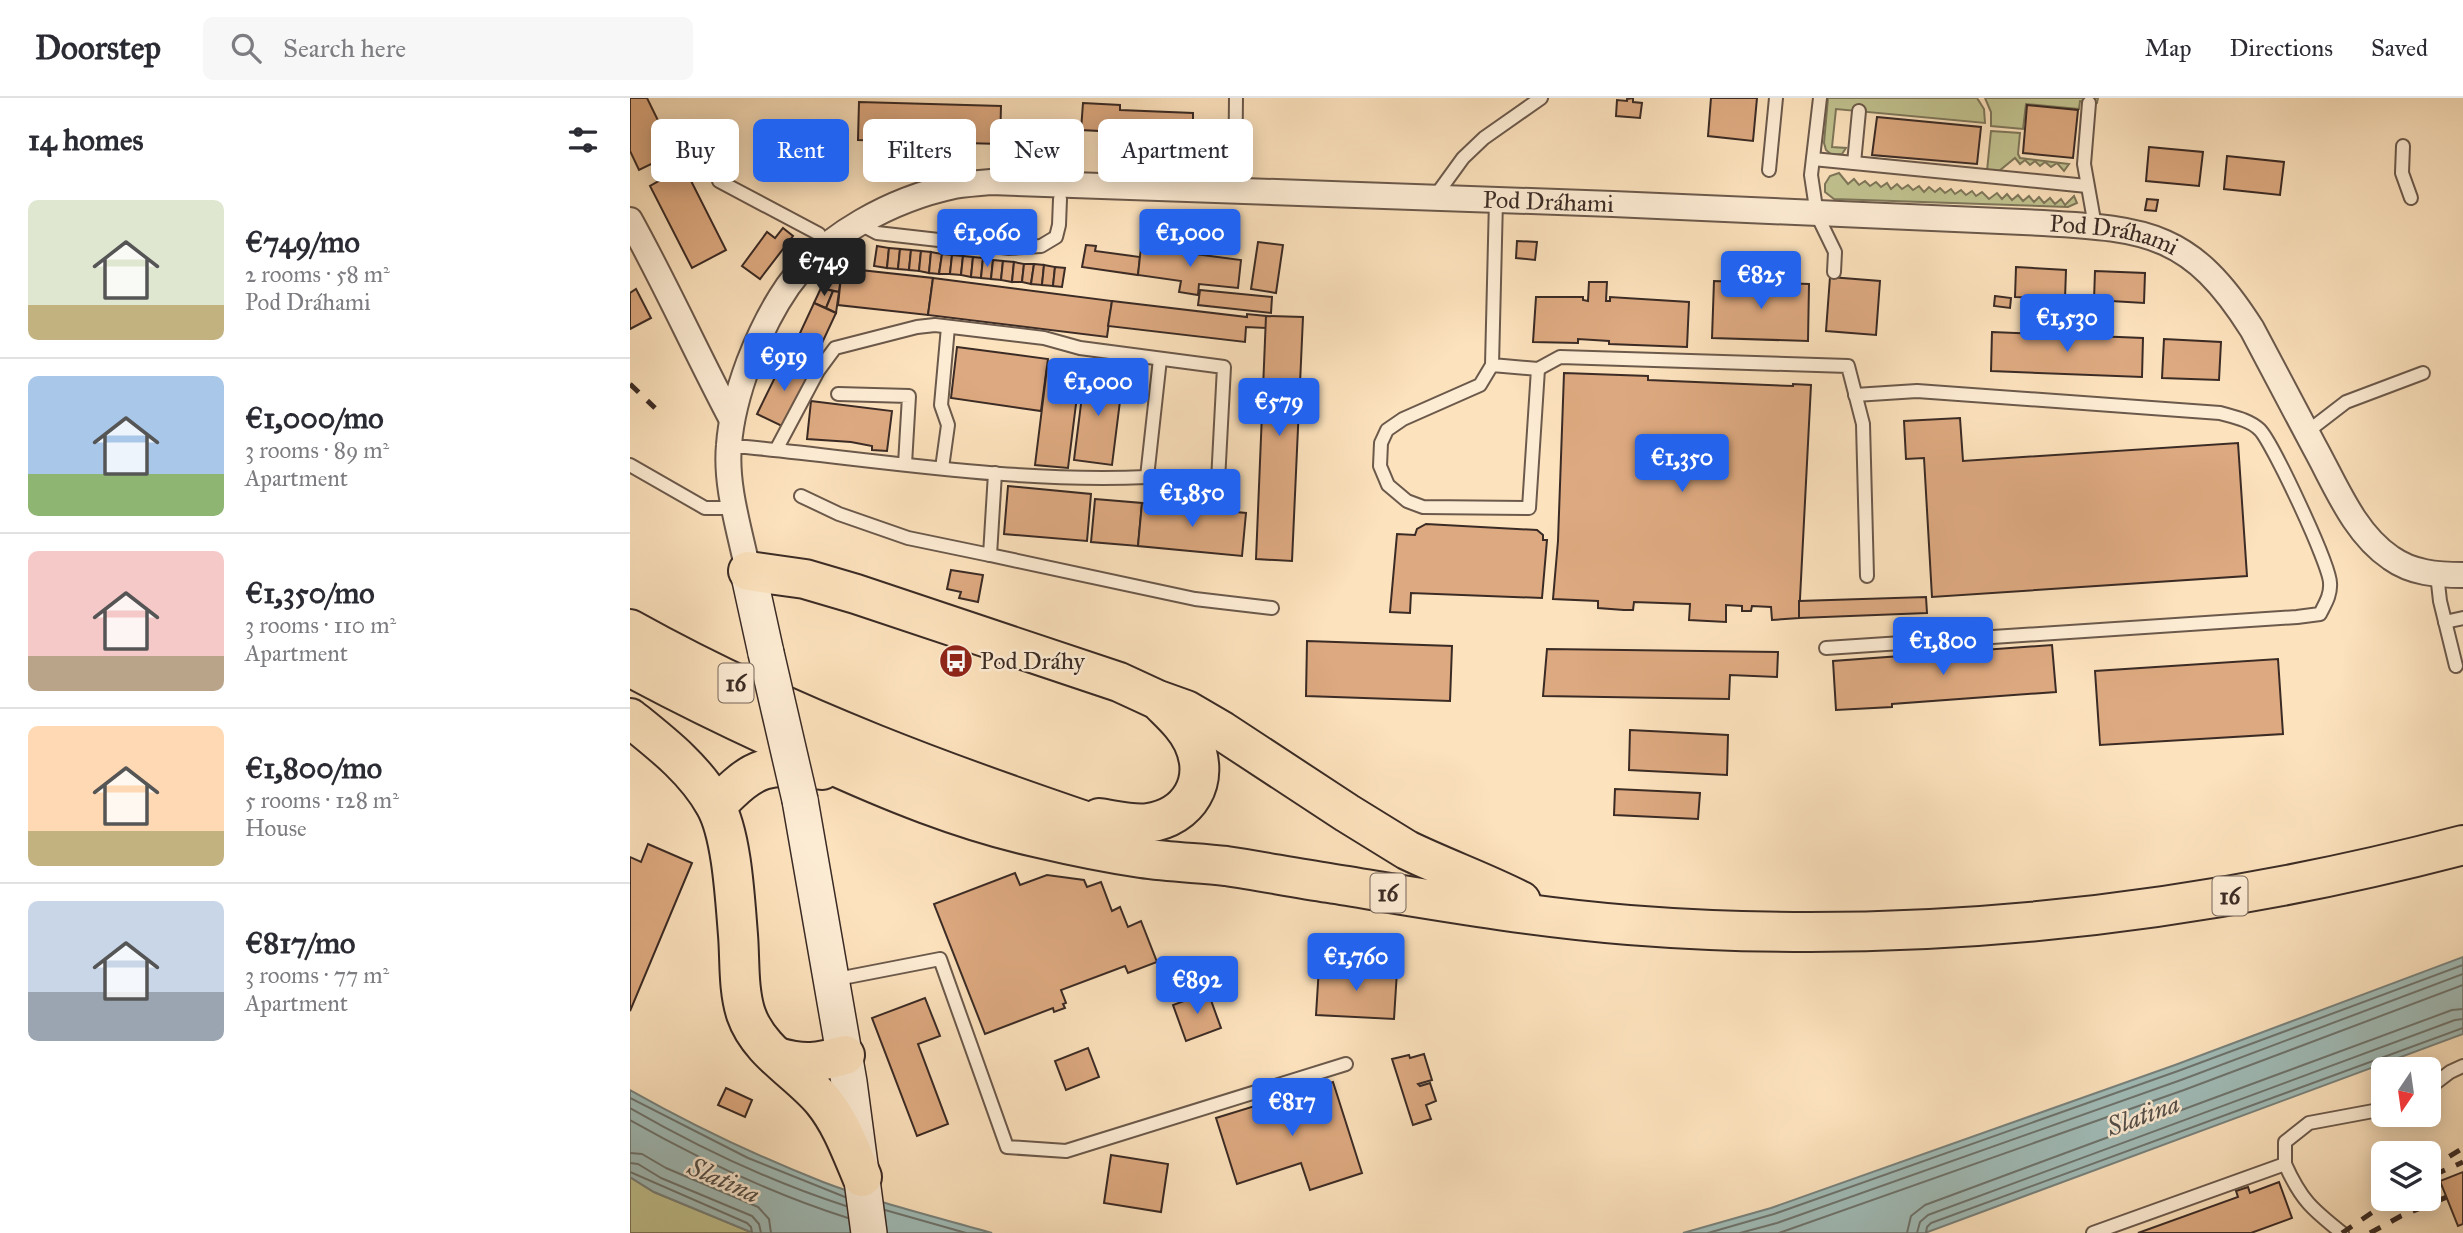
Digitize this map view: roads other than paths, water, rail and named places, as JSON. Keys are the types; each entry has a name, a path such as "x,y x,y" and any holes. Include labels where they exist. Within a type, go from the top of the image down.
{"main road":[{"path":"748,571 805,579 856,594 1076,665 1158,701 1186,710 1406,850 1483,881 1551,917"},
{"name":"16","path":"630,629 738,684 844,732 971,782 1226,866"},
{"name":"16","path":"630,667 724,717 850,773 945,812 1039,838 1143,858 1226,866 1551,917 1626,925 1734,930 1903,930 1996,925 2143,910 2229,897 2363,870 2463,845"},
{"path":"1066,814 1145,823 1175,813 1187,805 1195,794 1199,781 1198,755 1184,726 1158,701"},
{"path":"630,718 697,778 716,806 728,848 734,888 746,1014 760,1039 824,1103 841,1130 862,1177"},
{"path":"716,806 741,780 763,769 783,765 850,773"},
{"path":"777,1057 800,1063 816,1063 845,1055"}],"street":[{"name":"Pod Dráhami","path":"748,571 735,508 729,447 737,397 754,351 776,306 789,285 824,249 860,224 926,194 979,183 1496,200 2095,226 2133,232 2181,250 2210,272 2235,302 2354,519 2370,541 2407,568 2437,574 2463,575"},
{"path":"630,220 732,420"},
{"path":"748,571 800,800 845,1055 869,1233"}],"lane":[{"path":"1235,191 1236,98"},
{"path":"1434,198 1463,158 1484,138 1541,98"},
{"path":"1769,170 1776,98"},
{"path":"1820,98 1811,175 1817,215 1835,252 1834,272"},
{"path":"2089,103 2084,152 2095,226"},
{"path":"1854,163 1859,111"},
{"path":"2403,146 2402,173 2411,198"},
{"path":"1813,159 2087,186"},
{"path":"721,182 819,234"},
{"path":"860,224 877,233 1009,248 1041,246 1056,237 1060,199"},
{"path":"1496,200 1492,365 1480,385 1403,419 1387,430 1381,443 1380,466 1388,485 1407,501 1423,507 1529,508 1538,369"},
{"path":"729,447 1090,480 1147,477 1218,481 1224,367 1080,348 1044,338 948,327 917,327 835,348 818,371 776,450"},
{"path":"942,468 948,425 941,405 948,327"},
{"path":"1492,365 1538,369 1560,357 1848,366 1863,424 1867,576"},
{"path":"1147,477 1160,359"},
{"path":"2307,432 2346,402 2423,373"},
{"path":"1826,648 2320,614 2328,599 2331,582 2326,563 2277,458 2260,431 2246,421 2220,413 1917,391 1855,395"},
{"path":"838,394 909,396 905,464"},
{"path":"630,465 705,508 735,508"},
{"path":"990,555 995,473"},
{"path":"801,496 839,514 908,538 1195,599 1272,608"},
{"path":"2437,574 2440,601 2456,666"},
{"path":"2445,622 2463,618"},
{"path":"832,980 940,959 1006,1147 1066,1152 1346,1064"},
{"path":"2441,1079 2463,1066"},
{"path":"2342,1233 2314,1211 2297,1190 2285,1164 2285,1142 2309,1123 2371,1111"},
{"path":"2093,1233 2285,1164"}],"water":[{"name":"Slatina","path":"2463,957 2463,1034 2401,1057 2371,1057 2371,1068 1925,1233 1683,1233 1771,1208 2175,1065"},
{"name":"Slatina","path":"630,1090 725,1139 823,1182 992,1233 753,1233 654,1192 630,1177"}],"railway":[{"path":"630,384 655,408"},
{"path":"2441,1162 2463,1148"},
{"path":"2441,1172 2463,1162"},
{"path":"2370,1233 2401,1216 2447,1197"},
{"path":"2342,1233 2374,1211"}],"place":[{"name":"Pod Dráhy","path":"956,661"}]}
